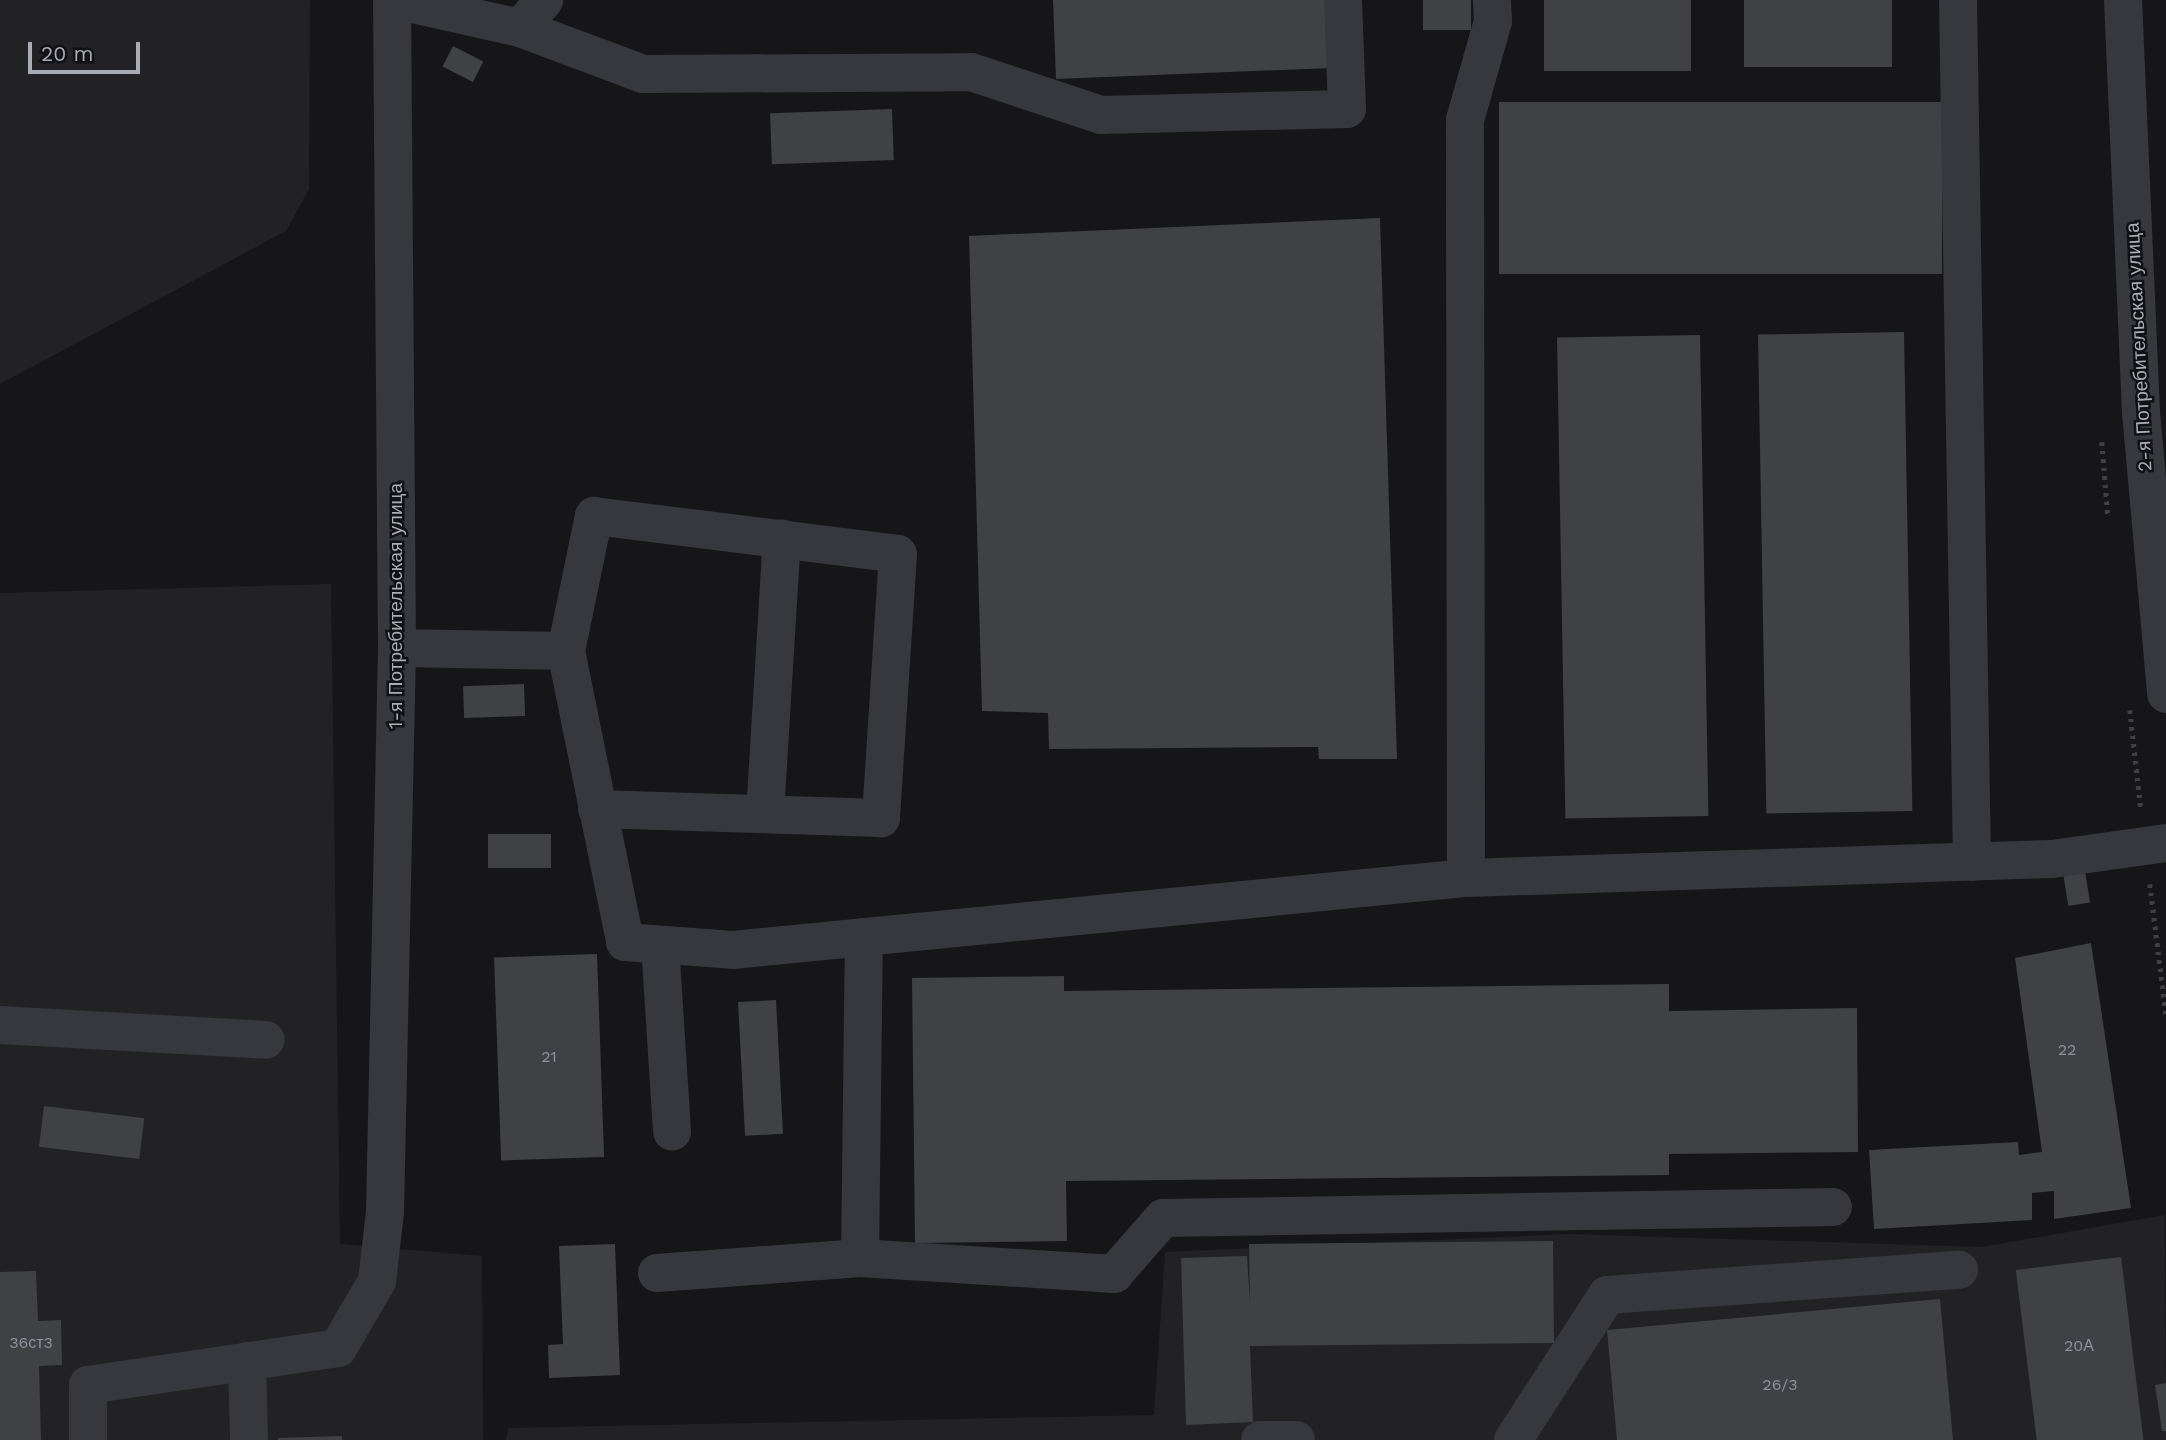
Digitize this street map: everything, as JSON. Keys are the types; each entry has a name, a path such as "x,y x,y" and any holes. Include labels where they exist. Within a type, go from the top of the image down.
{"street":[{"path":"393,0 520,28 643,74 971,72 1101,115 1347,109 1343,0"},
{"name":"1-я Потребительская улица","path":"247,1361 338,1348 377,1280 385,1212 397,648 393,0"},
{"path":"520,28 544,0"},
{"path":"1466,878 1465,120 1493,21 1492,0"},
{"path":"1958,0 1972,862"},
{"name":"2-я Потребительская улица","path":"2123,0 2141,412 2166,694"},
{"path":"597,809 881,818 898,554 594,516 566,651 597,809 625,942 733,950 1466,878 2052,859 2166,843"},
{"path":"765,814 782,539"},
{"path":"397,648 566,651"},
{"path":"860,1258 864,937"},
{"path":"660,945 673,1132"},
{"path":"0,1025 266,1040"},
{"path":"657,1273 860,1258 1114,1274 1163,1218 1833,1206"},
{"path":"1513,1440 1607,1295 1959,1270"},
{"path":"88,1440 88,1385 247,1361 249,1440"},
{"path":"1260,1440 1296,1440"}],"shaded area":[{"path":"0,0 310,0 309,189 286,231 0,384"},
{"path":"331,584 340,1244 482,1256 483,1440 0,1440 0,593"},
{"path":"2165,1215 2166,1440 506,1440 508,1428 1154,1415 1165,1252 1570,1234 1981,1247"}],"building":[{"path":"1053,0 1328,0 1331,68 1056,79"},
{"path":"1423,0 1471,0 1471,30 1423,30"},
{"path":"1544,0 1691,0 1691,71 1544,71"},
{"path":"1744,0 1892,0 1892,67 1744,67"},
{"path":"453,46 483,61 473,82 443,66"},
{"path":"1499,102 1942,102 1942,274 1499,274"},
{"path":"892,109 894,160 772,164 770,113"},
{"path":"1380,218 1397,759 1319,759 1318,747 1049,749 1048,713 982,711 969,236"},
{"path":"1904,332 1912,811 1766,813 1758,335"},
{"path":"1700,335 1708,816 1565,818 1557,337"},
{"path":"524,684 525,716 464,718 463,686"},
{"path":"488,834 551,834 551,868 488,868"},
{"path":"2085,871 2090,903 2068,906 2063,874"},
{"path":"2091,943 2131,1208 2054,1219 2054,1191 2032,1193 2032,1220 1874,1229 1869,1150 2018,1142 2019,1155 2042,1152 2015,958"},
{"path":"597,954 604,1157 501,1160 494,958"},
{"path":"1064,976 1064,991 1669,984 1669,1011 1857,1008 1858,1152 1669,1154 1669,1175 1066,1181 1067,1241 915,1243 912,978"},
{"path":"776,1000 783,1134 745,1136 738,1002"},
{"path":"44,1106 144,1118 139,1159 39,1147"},
{"path":"1553,1241 1554,1343 1250,1346 1253,1422 1186,1425 1181,1258 1247,1256 1250,1303 1249,1244"},
{"path":"615,1244 620,1375 549,1378 548,1345 563,1344 559,1246"},
{"path":"2121,1257 2143,1440 2037,1440 2016,1270"},
{"path":"36,1271 38,1321 61,1320 62,1365 39,1366 41,1440 0,1440 0,1272"},
{"path":"1940,1299 1953,1440 1617,1440 1607,1330"},
{"path":"2166,1383 2166,1431 2162,1431 2155,1385"},
{"path":"342,1436 342,1440 278,1440 278,1438"}]}
